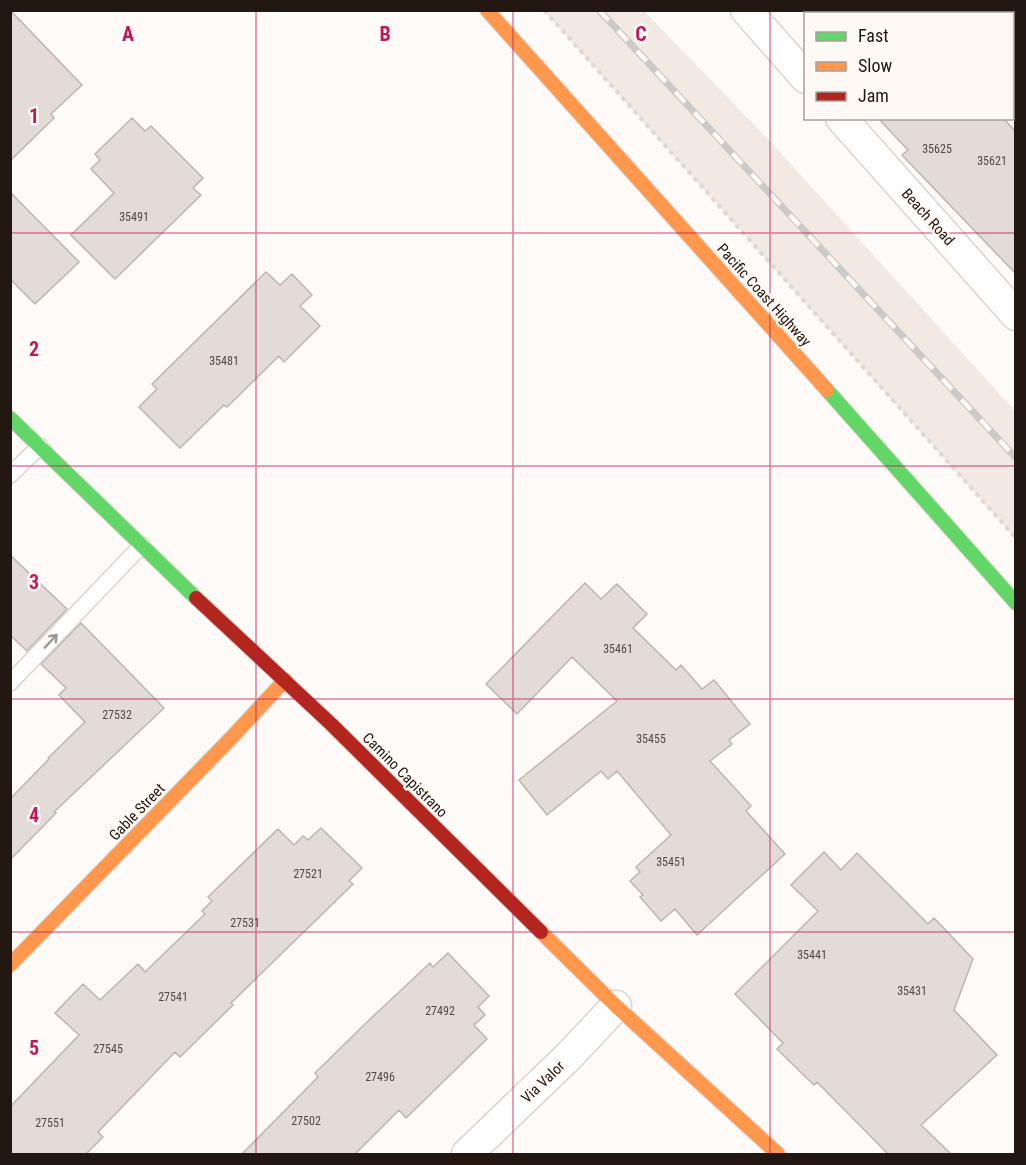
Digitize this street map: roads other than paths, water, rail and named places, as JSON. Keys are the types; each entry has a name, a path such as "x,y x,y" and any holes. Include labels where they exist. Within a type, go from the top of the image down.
{"main road":[{"name":"Pacific Coast Highway","path":"487,10 1016,603"},
{"name":"Camino Capistrano","path":"10,418 242,642 285,680 616,1006 778,1155"},
{"name":"Gable Street","path":"10,964 285,680"}],"street":[{"path":"746,10 804,76"},
{"name":"Beach Road","path":"844,120 1016,315"},
{"name":"Via Valor","path":"467,1155 569,1056 616,1006"}],"lane":[{"path":"10,475 40,446"},
{"path":"10,683 142,545"}],"railway":[{"path":"599,10 1016,458"}]}
